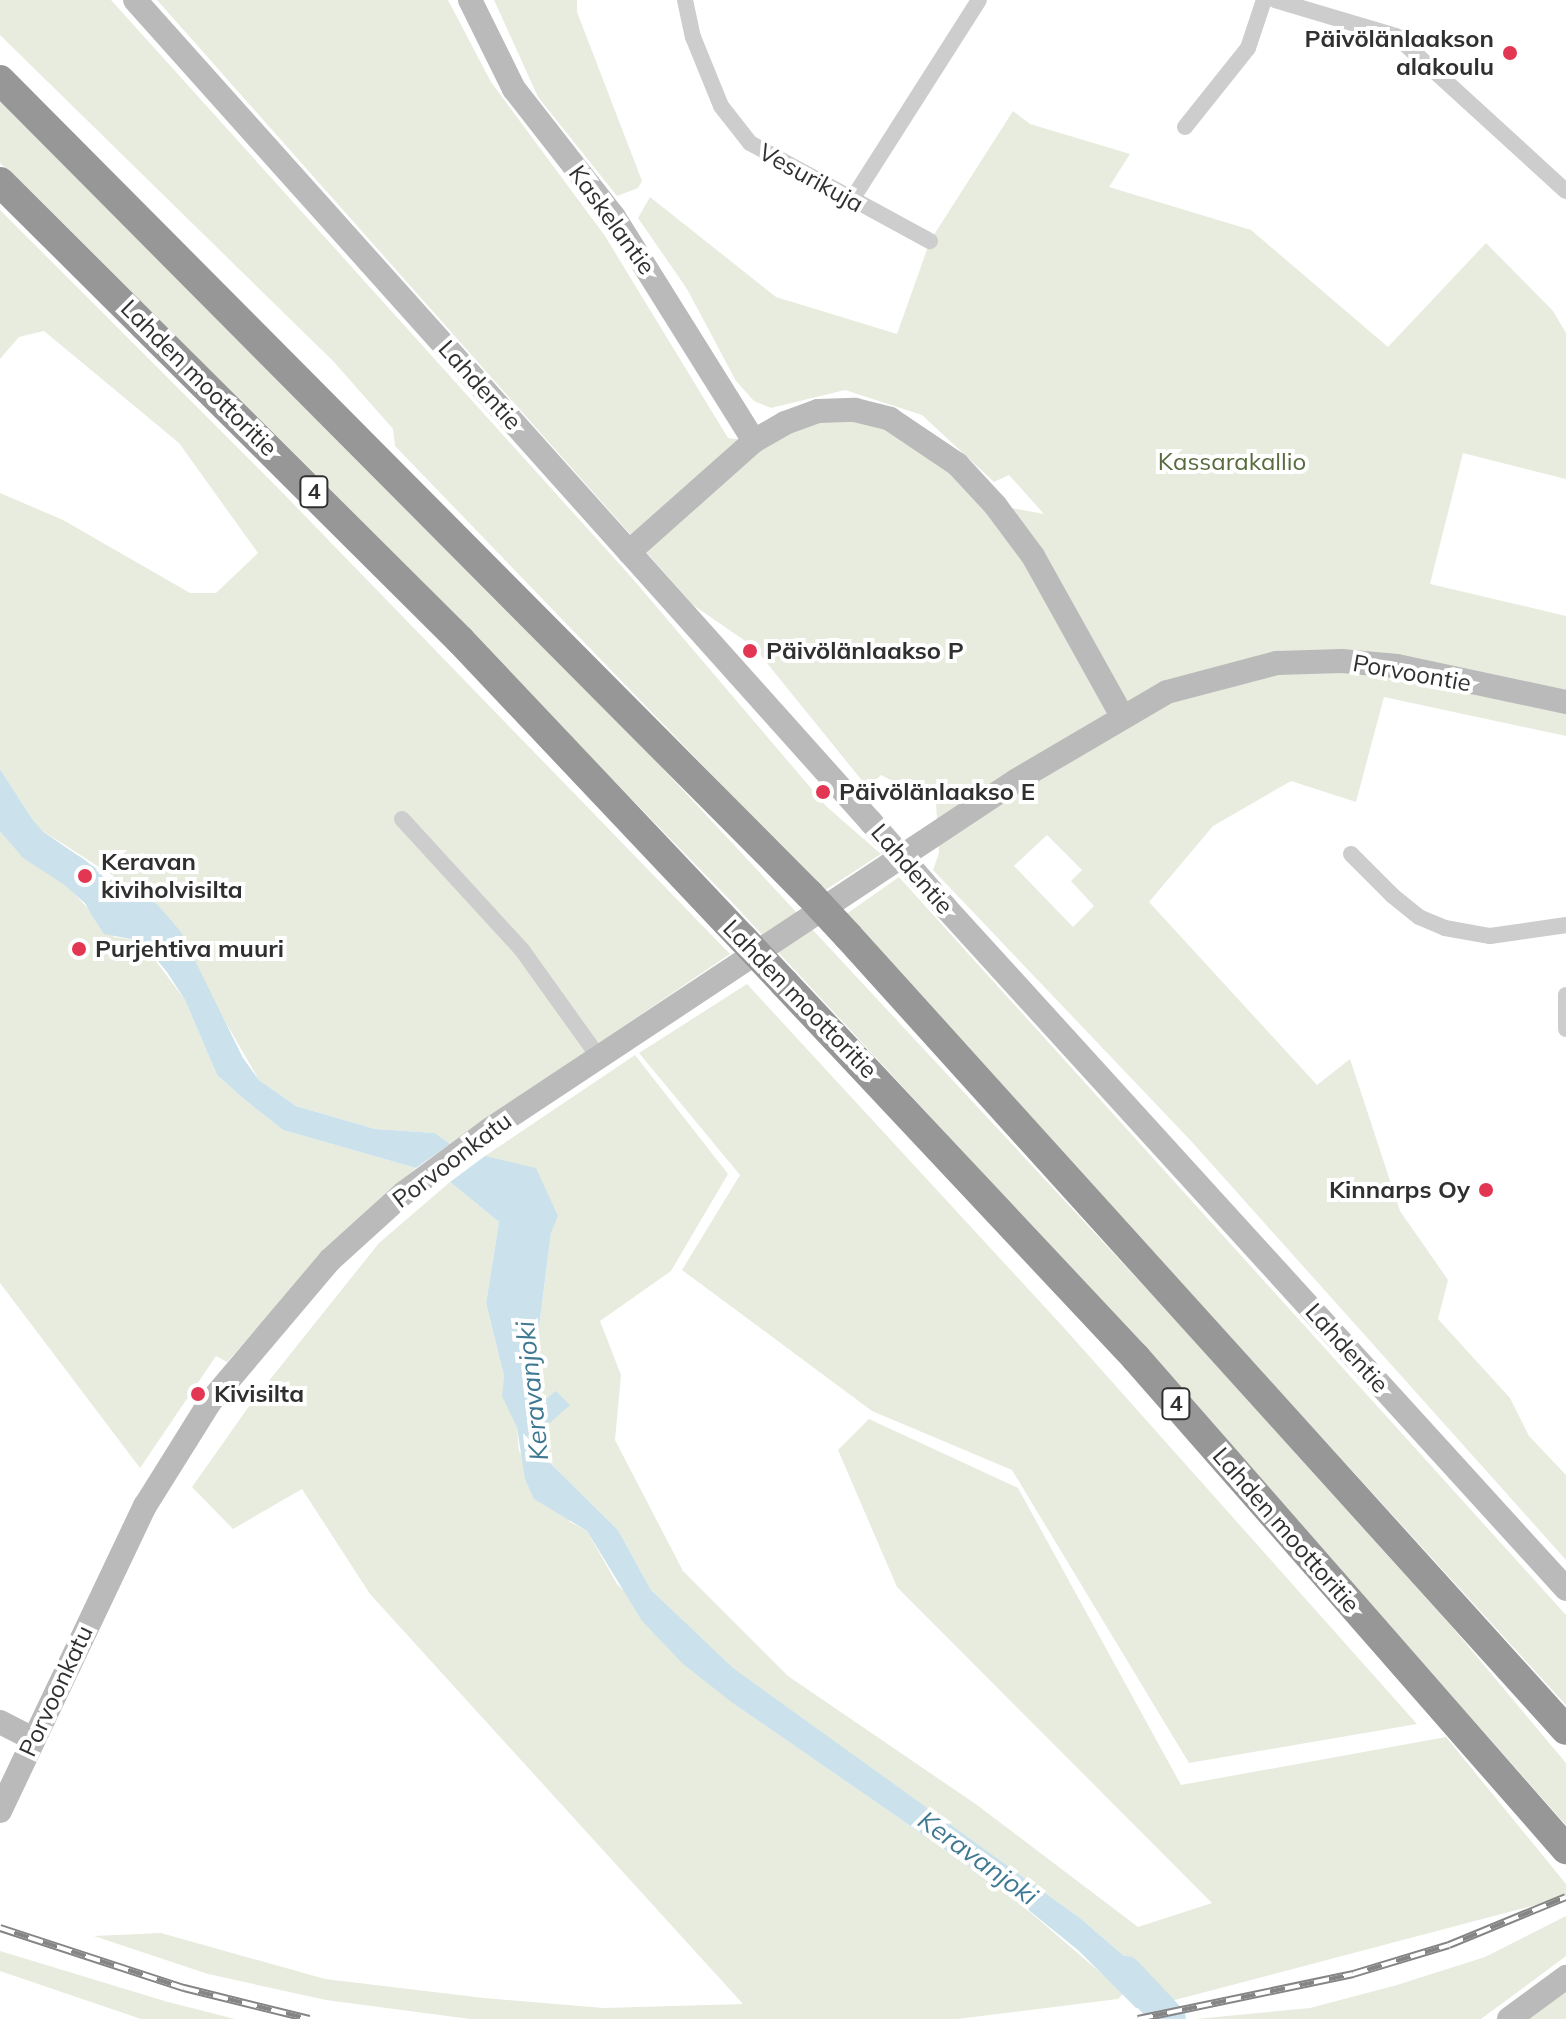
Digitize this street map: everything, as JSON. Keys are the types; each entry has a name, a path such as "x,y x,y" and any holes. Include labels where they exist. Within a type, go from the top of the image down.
{"highway":[{"path":"0,80 809,894 1566,1730"},
{"name":"Lahden moottoritie","path":"0,182 460,640 743,939 1136,1358 1561,1843"}],"main road":[{"name":"Lahdentie","path":"135,0 946,908 1566,1589"},
{"name":"Kaskelantie","path":"470,0 514,89 614,217 754,441"},
{"path":"629,552 754,441 818,411 855,410 922,436 957,464 1033,556 1122,716"},
{"name":"Porvoontie","path":"1122,716 1167,692 1277,663 1342,661 1397,666 1566,702"},
{"name":"Porvoonkatu","path":"0,1811 32,1738 145,1506 197,1421 298,1295 404,1193 489,1130 1017,780 1122,716"},
{"path":"0,1722 32,1738"},
{"path":"1509,2019 1566,1977"}],"street":[{"name":"Vesurikuja","path":"685,0 693,37 721,106 750,143 851,201 930,241"},
{"path":"851,201 875,157 979,0"},
{"path":"1185,127 1248,48 1264,0"},
{"path":"1275,0 1396,36 1566,191"},
{"path":"402,819 522,950 598,1056"},
{"path":"1351,854 1410,910 1445,928 1490,936 1566,925"},
{"path":"1566,995 1566,1029"}],"green space":[{"path":"0,0 111,0 632,578 827,807 881,854 824,891 395,446 393,429 334,362 0,35"},
{"name":"Kassarakallio","path":"157,0 448,0 491,82 605,236 728,438 754,441 785,423 890,419 995,505 1044,514 1009,475 994,482 922,415 845,390 771,408 754,401 736,381 687,289 638,218 650,197 776,297 897,334 930,241 1013,111 1030,124 1130,154 1109,187 1251,230 1388,347 1486,243 1553,311 1566,333 1566,479 1463,453 1430,584 1566,616 1566,736 1384,697 1356,802 1291,781 1213,826 1149,902 1317,1085 1350,1059 1400,1211 1448,1280 1438,1319 1510,1398 1529,1436 1566,1475 1566,1560 1192,1142 933,870 939,853 936,803 881,775 868,788 754,647 693,605","holes":["1047,835 1082,870 1071,881 1094,906 1073,927 1014,866"]},
{"path":"494,0 577,0 577,12 642,181 638,188 617,196 538,97"},
{"path":"0,99 588,688 1169,1313 1452,1627 1566,1763 1566,1825 1129,1331 728,898 345,505 0,163"},
{"path":"0,210 277,487 730,954 450,1144 435,1133 375,1129 296,1106 259,1080 157,904 38,828 0,769 0,493 63,520 190,593 216,593 258,553 179,443 44,331 19,337 0,359"},
{"path":"0,832 29,861 75,888 72,891 114,937 141,941 185,1000 217,1075 244,1099 283,1130 416,1168 318,1260 227,1362 216,1356 140,1468 0,1283"},
{"path":"899,877 1566,1615 1566,1705 845,915"},
{"path":"747,984 1065,1329 1417,1724 1189,1763 1012,1470 872,1411 682,1270 740,1175 639,1053"},
{"path":"635,1055 728,1174 671,1271 600,1321 621,1375 615,1440 683,1571 788,1676 977,1805 1138,1927 1212,1903 897,1587 838,1450 869,1419 1018,1488 1181,1785 1446,1737 1566,1884 1566,1897 1175,2000 1080,1918 732,1668 651,1590 618,1530 544,1457 546,1395 532,1407 530,1398 551,1233 557,1216 485,1156"},
{"path":"450,1182 499,1222 486,1303 504,1376 503,1396 517,1428 519,1451 570,1522 587,1531 617,1584 734,1704 1009,1894 1124,1993 1118,1999 957,2019 470,2019 326,2000 208,1974 94,1936 161,1933 325,1979 484,1998 604,2008 743,2004 370,1594 302,1489 233,1529 192,1487 252,1402 379,1243"},
{"path":"1566,1916 1566,1956 1481,2019 1195,2019 1310,2008 1397,1985 1485,1957"},
{"path":"0,1951 235,2019 141,2019 0,1971"},
{"path":"1566,1988 1566,2019 1525,2019"}],"water":[{"path":"0,769 38,828 97,869 75,888 29,861 0,832"},
{"path":"115,876 157,904 181,932 243,1058 259,1080 296,1106 375,1129 435,1133 450,1144 416,1168 283,1130 244,1099 217,1075 185,1000 167,972 141,941 104,934 91,914 85,903"},
{"path":"485,1156 536,1168 558,1216 551,1233 530,1398 532,1406 537,1406 556,1391 570,1405 544,1428 544,1457 618,1530 651,1590 733,1668 1080,1918 1175,2000 1136,2008 1079,1951 1009,1894 734,1704 683,1664 642,1621 587,1531 534,1499 525,1479 517,1428 502,1396 504,1376 486,1303 499,1222 450,1182"}],"waterway":[{"name":"Keravanjoki","path":"0,806 34,846 74,872 128,920"},
{"name":"Keravanjoki","path":"1126,1972 1170,2019"}],"railway":[{"path":"1138,2019 1353,1974 1449,1945 1566,1897"},
{"path":"0,1928 184,1988 309,2019"}],"place":[{"name":"Päivölänlaakson alakoulu","path":"1510,53"},
{"name":"Päivölänlaakso P","path":"750,651"},
{"name":"Päivölänlaakso E","path":"823,792"},
{"name":"Keravan kiviholvisilta","path":"85,876"},
{"name":"Purjehtiva muuri","path":"79,949"},
{"name":"Kinnarps Oy","path":"1486,1190"},
{"name":"Kivisilta","path":"198,1394"}]}
